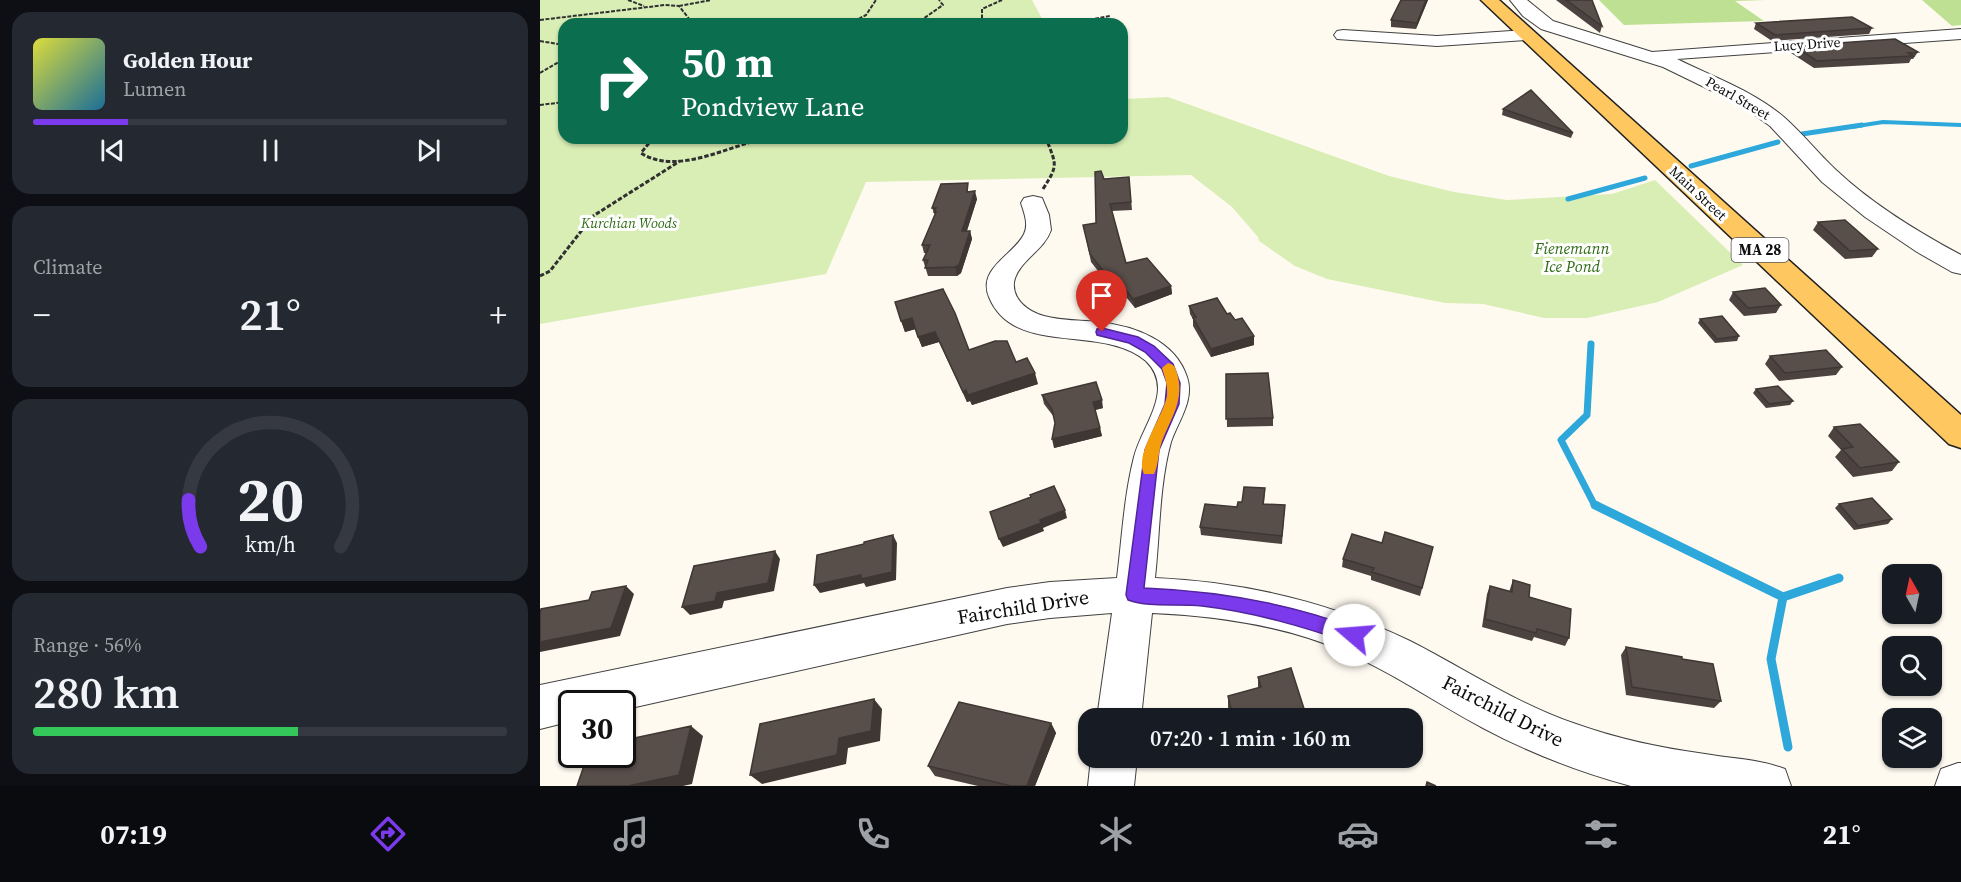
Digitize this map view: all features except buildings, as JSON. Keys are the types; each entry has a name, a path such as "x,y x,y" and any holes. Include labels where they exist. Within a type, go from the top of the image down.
{"main road":[{"name":"Main Street","path":"1490,1 1529,28 1961,435"}],"street":[{"name":"Pearl Street","path":"1490,1 1518,1 1529,28 1652,57 1705,78 1764,111 1842,187 1890,223 1961,266"},
{"path":"1343,35 1437,41 1529,28"},
{"name":"Lucy Drive","path":"1652,57 1961,34"},
{"path":"1033,203 1037,216 1038,233 1016,256 1003,276 1001,292 1006,303 1023,317 1044,326 1108,333 1134,340 1160,358 1172,376 1174,390 1172,404 1152,450 1120,708"},
{"name":"Fairchild Drive","path":"540,707 1007,606 1078,596 1134,595 1199,598 1236,603 1304,619 1354,635 1402,658 1519,724 1575,747 1695,776 1768,786"},
{"path":"1111,786 1113,768"}],"path":[{"path":"628,0 644,6"},
{"path":"540,20 554,16 610,13 644,6 678,6 711,0"},
{"path":"863,18 871,11 876,0"},
{"path":"927,18 943,5 939,0"},
{"path":"982,18 982,9 1002,0"},
{"path":"678,6 688,18"},
{"path":"1100,18 1110,16"},
{"path":"540,41 558,44"},
{"path":"540,73 558,62"},
{"path":"540,105 558,103"},
{"path":"648,144 641,153 647,159 680,161"},
{"path":"540,276 550,271 593,216 680,161 744,144"},
{"path":"1033,203 1055,171 1055,162 1049,144"}],"green space":[{"name":"Kurchian Woods","path":"540,0 1032,0 1042,18 558,18 558,144 1128,144 1128,99 1168,97 1389,176 1454,192 1507,200 1612,194 1655,180 1743,265 1658,302 1587,318 1544,318 1483,304 1445,303 1327,279 1295,266 1259,241 1232,207 1191,175 866,182 826,274 540,324"},
{"path":"1599,0 1766,0 1735,1 1764,21 1624,25"},
{"path":"1922,0 1961,0 1961,25 1952,26"}],"waterway":[{"path":"1851,127 1883,122 1961,125"},
{"path":"1802,134 1862,125"},
{"path":"1691,166 1778,142"},
{"path":"1568,199 1645,178"},
{"path":"1591,344 1587,415 1561,440 1594,504 1598,506"},
{"path":"1595,505 1783,597"},
{"path":"1783,597 1839,578"},
{"path":"1783,597 1771,659 1788,747"}],"slow traffic":[{"path":"1149,470 1156,437 1165,421 1173,397 1172,376 1168,368"}],"route":[{"path":"1102,332 1134,340 1150,349 1168,367 1173,383 1172,404 1152,450 1134,595 1165,595 1236,603 1304,619 1354,635"}],"park label":[{"name":"Fienemann Ice Pond","path":"1572,257"}]}
